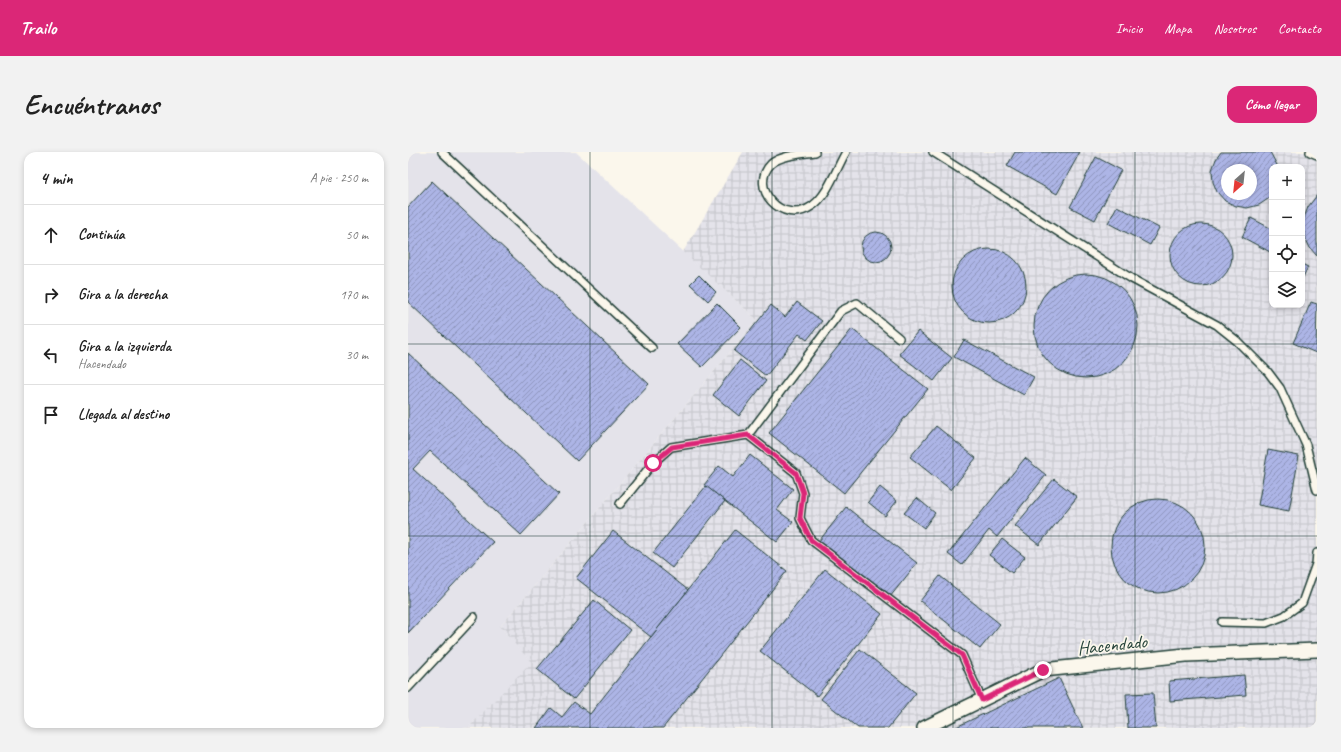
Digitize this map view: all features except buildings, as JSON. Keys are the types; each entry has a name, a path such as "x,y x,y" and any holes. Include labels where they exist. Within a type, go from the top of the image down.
{"street":[{"name":"Hacendado","path":"924,728 1043,670 1186,656 1317,650"}],"lane":[{"path":"442,152 652,348"},
{"path":"815,152 785,158 772,164 766,173 764,189 770,200 783,210 798,212 812,206 824,193 846,152"},
{"path":"933,152 1132,279 1217,325 1237,341 1268,372 1280,388 1306,445 1317,490"},
{"path":"1310,152 1317,155"},
{"path":"620,504 653,463 672,447 748,435 841,311 857,303 899,338"},
{"path":"748,435 796,473 803,493 800,518 811,540 962,655 982,700"},
{"path":"1222,622 1266,623 1284,616 1302,603 1316,564 1317,553"},
{"path":"408,688 474,617"}],"shaded area":[{"path":"408,152 576,152 757,320 500,627 532,662 468,728 408,728"},
{"path":"743,152 1317,152 1317,728 468,728 531,662 500,627 757,320 683,252"}],"route":[{"path":"653,463 672,447 748,435 796,473 803,493 800,518 811,540 962,655 982,700 1043,670"}]}
